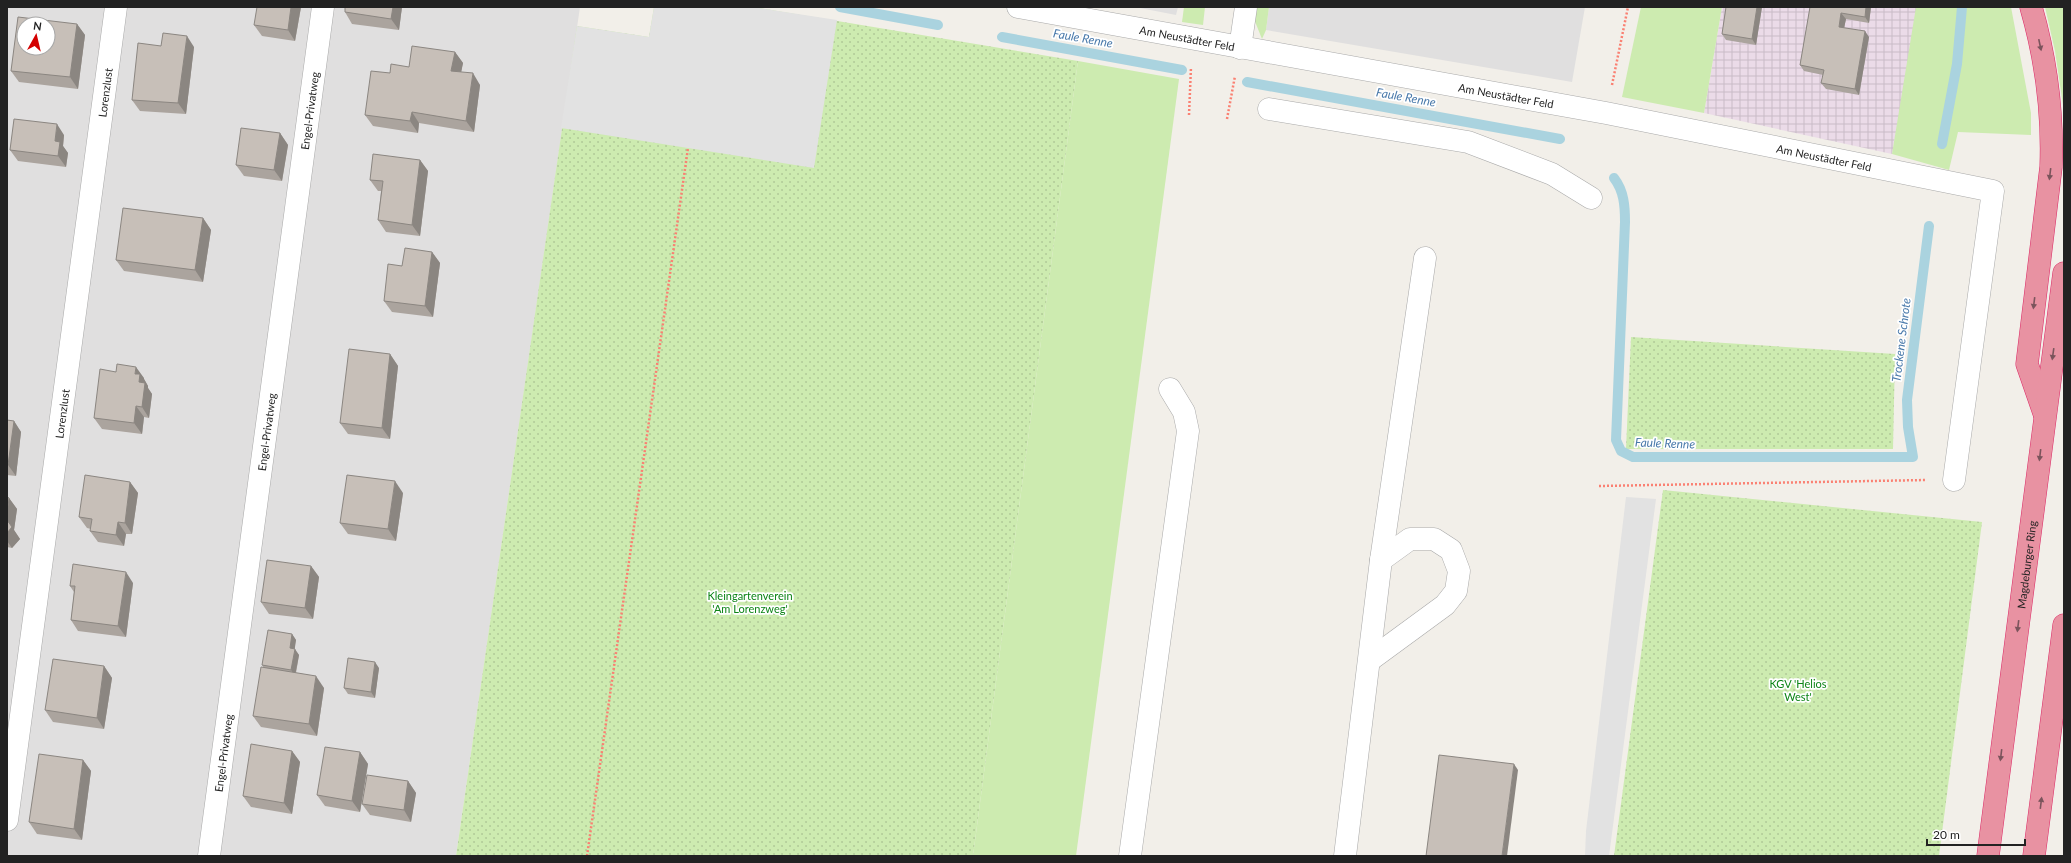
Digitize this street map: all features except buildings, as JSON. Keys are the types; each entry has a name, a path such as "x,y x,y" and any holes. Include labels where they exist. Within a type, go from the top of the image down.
{"highway":[{"path":"2031,7 2048,86 2052,137 2051,167 2026,364 2045,416"},
{"name":"Magdeburger Ring","path":"1988,856 2064,273"},
{"path":"2034,856 2064,625"}],"street":[{"name":"Lorenzlust","path":"7,820 116,7"},
{"name":"Engel-Privatweg","path":"209,856 323,7"},
{"name":"Am Neustädter Feld","path":"1018,7 1606,113 1992,191 1954,480"},
{"path":"1240,48 1246,7"},
{"path":"1269,109 1468,142 1552,174 1591,198"},
{"path":"1345,856 1381,560 1425,258"},
{"path":"1130,856 1188,432 1184,412 1170,389"},
{"path":"1370,660 1445,605 1456,591 1459,571 1451,550 1434,539 1410,539 1381,560"}],"path":[{"path":"1606,113 1628,7"},
{"path":"1189,115 1192,39"},
{"path":"1226,120 1240,48"},
{"path":"587,856 688,148"},
{"path":"1598,486 1954,480"}],"shaded area":[{"path":"7,7 580,7 456,856 7,856"},
{"path":"654,7 753,7 837,20 814,168 561,128 577,26 649,37"},
{"path":"1135,7 1178,7 1176,15"},
{"path":"1269,7 1585,7 1572,82 1266,30"},
{"path":"1722,7 1919,7 1892,154 1704,113"},
{"path":"1626,497 1656,499 1609,856 1585,856 1586,831"}],"green space":[{"name":"Kleingartenverein 'Am Lorenzweg'","path":"654,7 753,7 1078,61 973,856 456,856 577,26 649,37"},
{"path":"1184,7 1205,7 1203,25 1182,22"},
{"path":"1255,7 1269,7 1266,30 1262,39 1254,19"},
{"path":"1641,7 1722,7 1704,113 1622,97"},
{"path":"1916,7 2011,7 2031,113 2031,135 1958,132 1949,170 1892,154"},
{"path":"2045,7 2064,7 2064,112 2055,51"},
{"path":"1078,61 1179,79 1076,856 973,856"},
{"path":"1631,337 1895,354 1893,449 1626,449"},
{"name":"KGV 'Helios West'","path":"1663,490 1982,522 1939,856 1614,856"}],"waterway":[{"name":"Faule Renne","path":"840,7 938,25"},
{"name":"Trockene Schrote","path":"1942,144 1957,64 1962,7"},
{"name":"Faule Renne","path":"1002,37 1182,70"},
{"name":"Faule Renne","path":"1247,82 1560,139"},
{"name":"Faule Renne","path":"1614,178 1620,188 1625,210 1616,440 1621,451 1633,457 1913,457 1908,427 1907,400 1929,226"}]}
